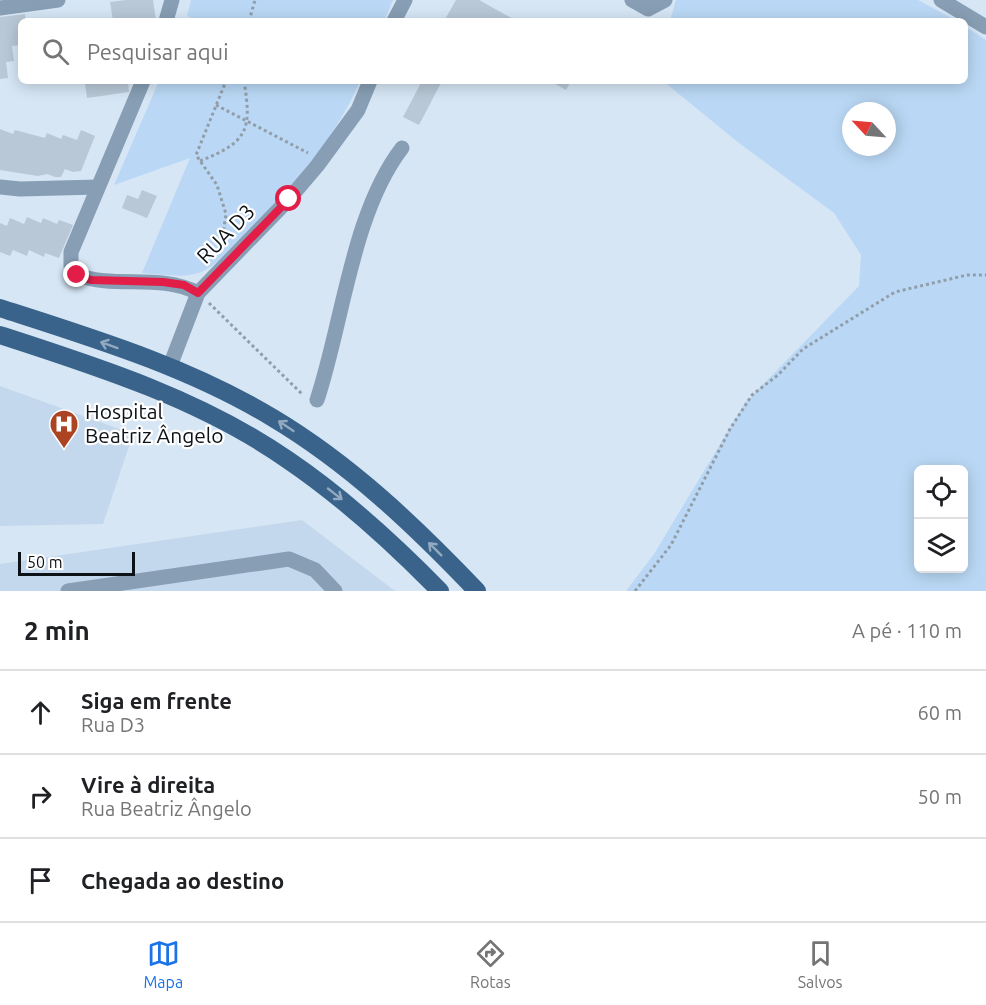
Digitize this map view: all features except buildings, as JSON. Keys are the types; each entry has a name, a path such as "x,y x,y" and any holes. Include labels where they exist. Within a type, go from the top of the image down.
{"main road":[{"path":"0,308 170,366 232,394 274,418 333,458 387,502 477,591"},
{"path":"0,335 141,384 198,409 259,441 338,496 393,543 440,591"}],"street":[{"path":"0,8 58,0"},
{"path":"167,18 172,0"},
{"path":"396,18 405,0"},
{"path":"632,0 648,9 665,0"},
{"path":"941,0 986,27"},
{"path":"142,84 71,252 71,266 77,275 91,280 184,285 198,293"},
{"name":"RUA D3","path":"170,366 198,293 289,199 322,160 358,110 369,84"},
{"path":"317,400 327,370 353,261 384,172 402,148"},
{"path":"0,187 20,189 98,187"},
{"path":"68,591 289,560 315,570 335,591"}],"path":[{"path":"250,18 255,0"},
{"path":"225,84 196,155 217,185 226,214 221,248 226,264"},
{"path":"200,161 236,143 249,122 244,84"},
{"path":"216,105 322,160"},
{"path":"635,591 654,570 671,545 730,429 752,395 778,375 803,350 895,292 967,275 986,275"},
{"path":"198,293 310,402 317,400"}],"shaded area":[{"path":"191,0 393,0 385,18 192,18 187,16"},
{"path":"676,0 918,0 951,18 671,18"},
{"path":"968,28 986,40 986,591 626,591 654,554 745,403 859,286 861,255 834,213 739,143 667,84 968,84"},
{"path":"158,84 359,84 350,103 325,143 295,181 227,254 211,267 198,273 174,276 142,273 190,158 114,185"},
{"name":"Hospital Beatriz Ângelo","path":"0,386 133,434 103,524 0,526"},
{"path":"302,520 395,591 0,591 0,564"}],"place":[{"name":"Hospital Beatriz Ângelo","path":"64,450"}],"route":[{"path":"77,275 91,280 126,280 184,285 198,293 289,199"}]}
